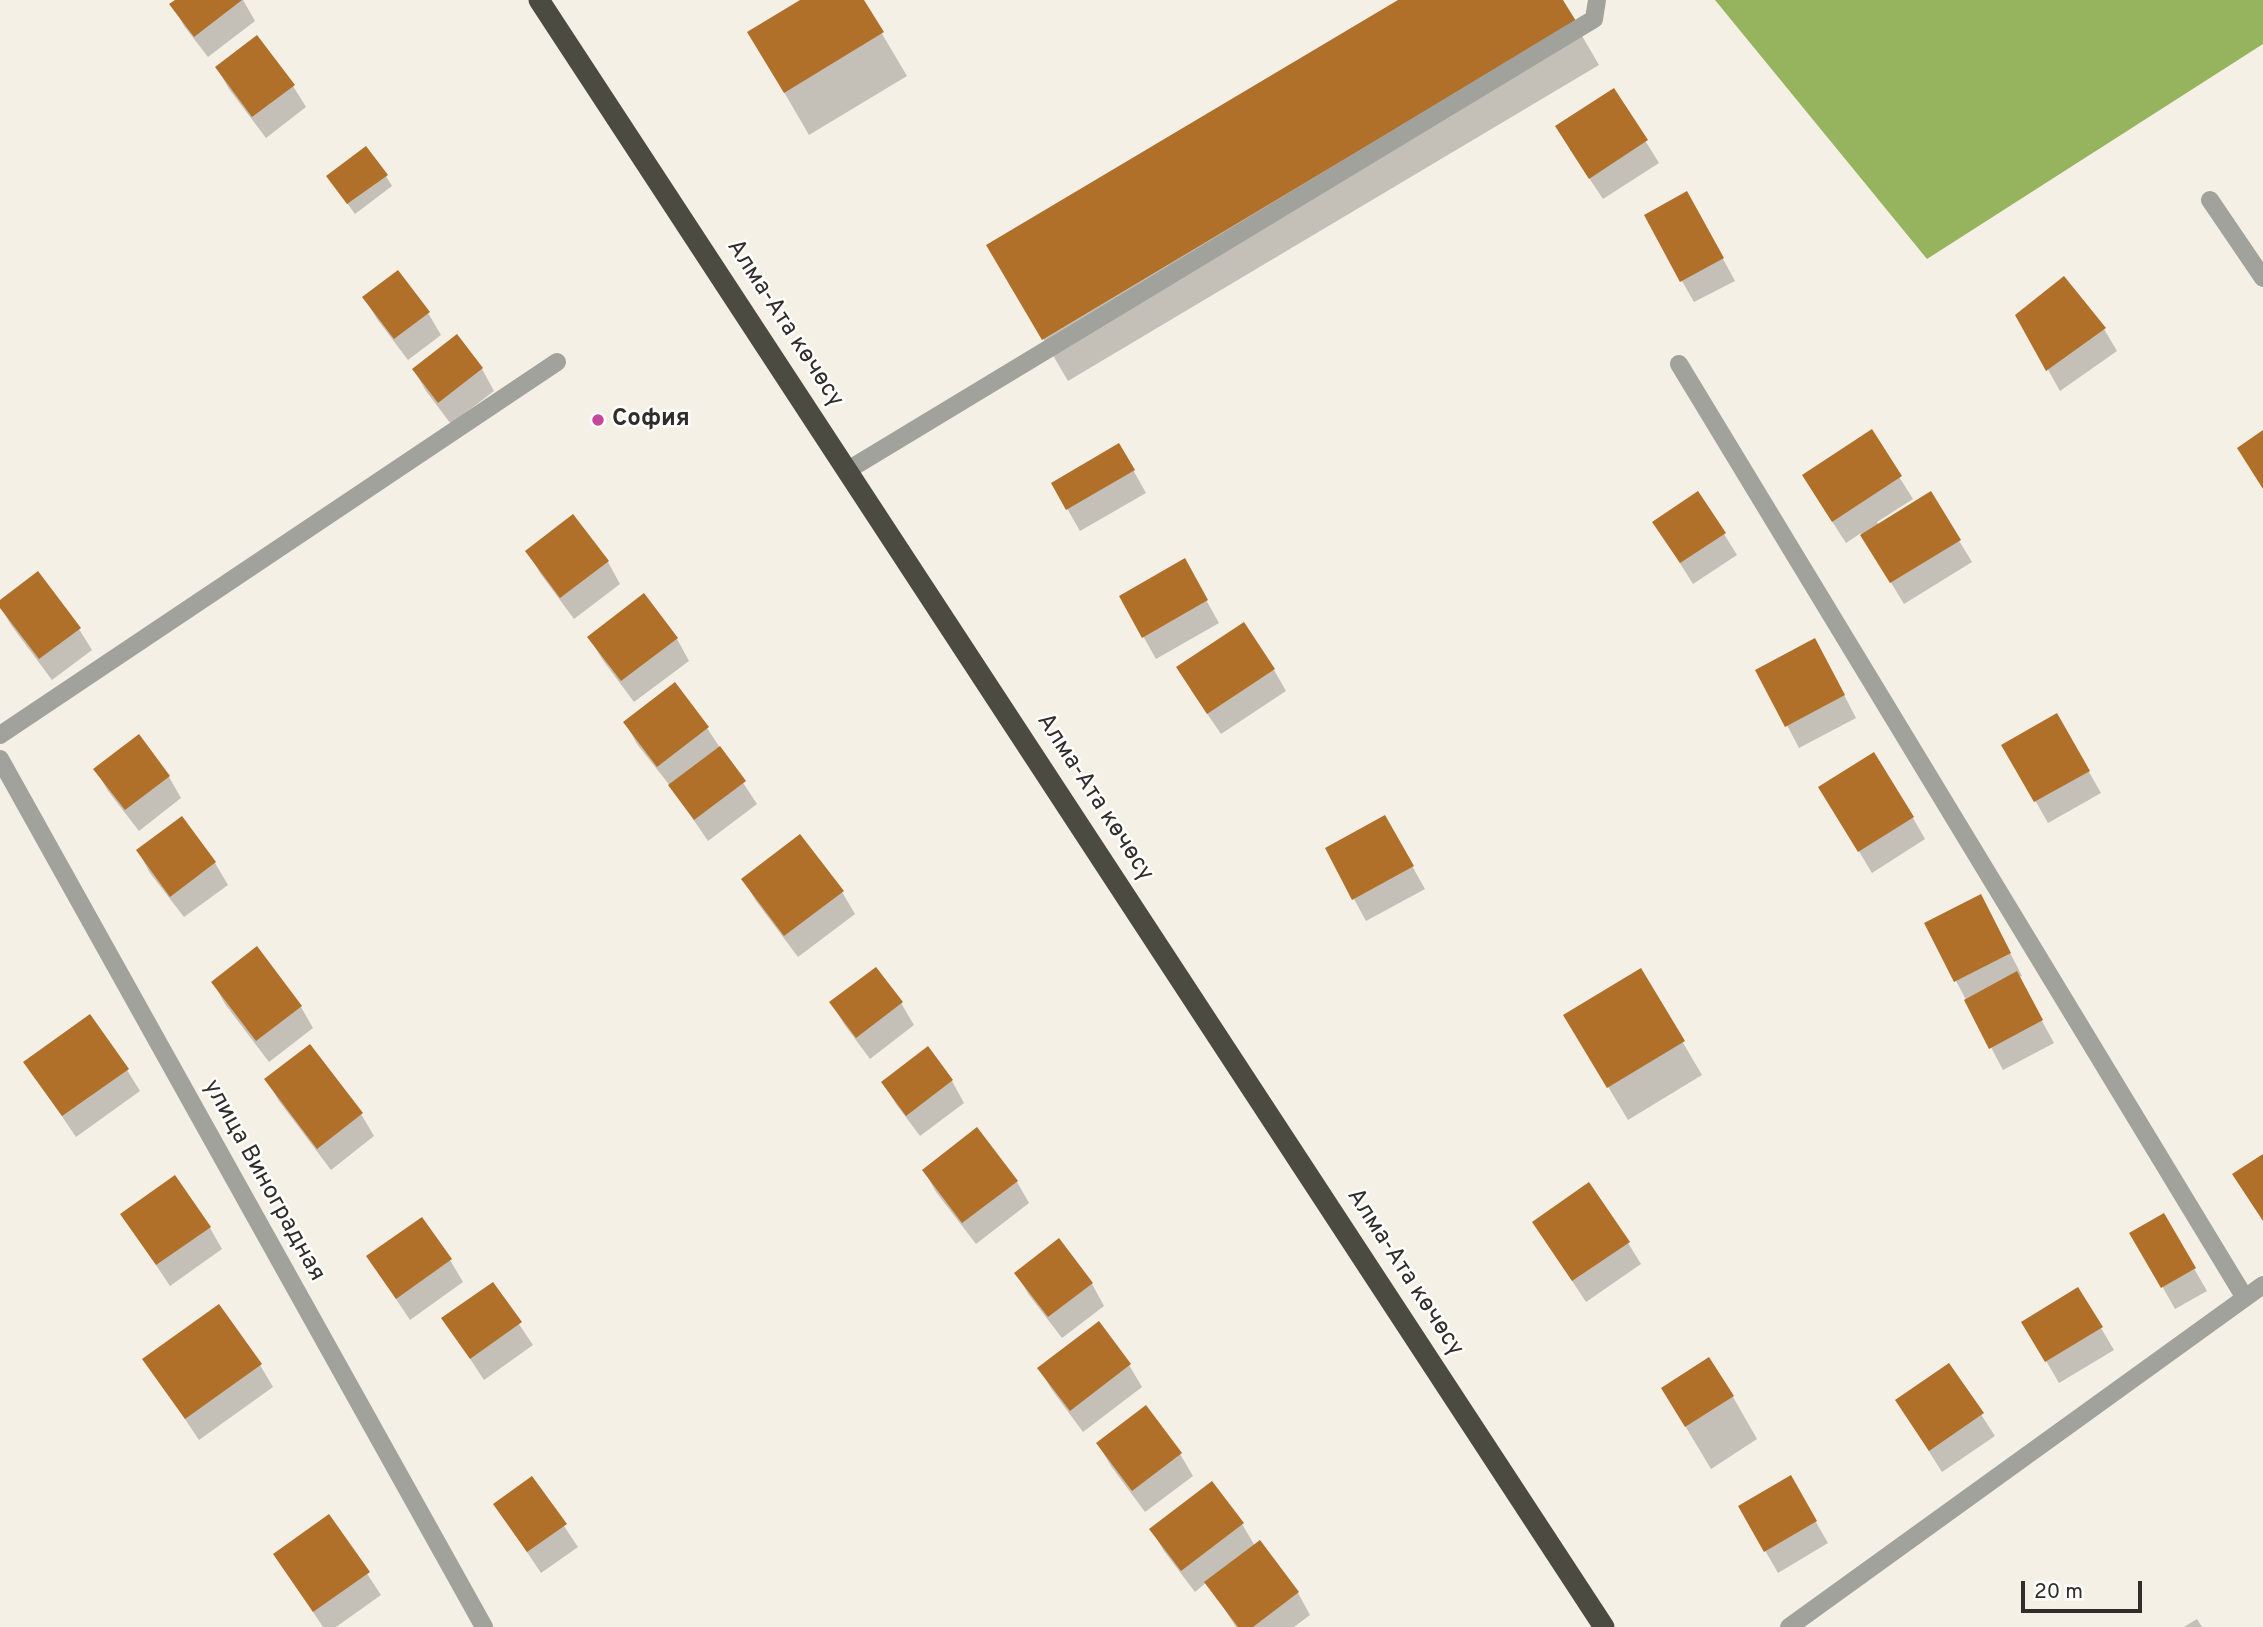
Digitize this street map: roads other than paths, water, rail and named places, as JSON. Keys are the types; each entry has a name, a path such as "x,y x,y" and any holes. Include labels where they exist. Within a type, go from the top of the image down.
{"highway":[{"name":"Алма-Ата көчөсү","path":"538,0 1604,1627"}],"street":[{"path":"848,470 1594,19 1597,0"},
{"path":"2210,200 2263,278"},
{"path":"0,735 557,362"},
{"path":"1679,364 2245,1298"},
{"name":"улица Виноградная","path":"0,759 484,1627"},
{"path":"1789,1627 2263,1285"}],"place":[{"name":"София","path":"598,420"}]}
